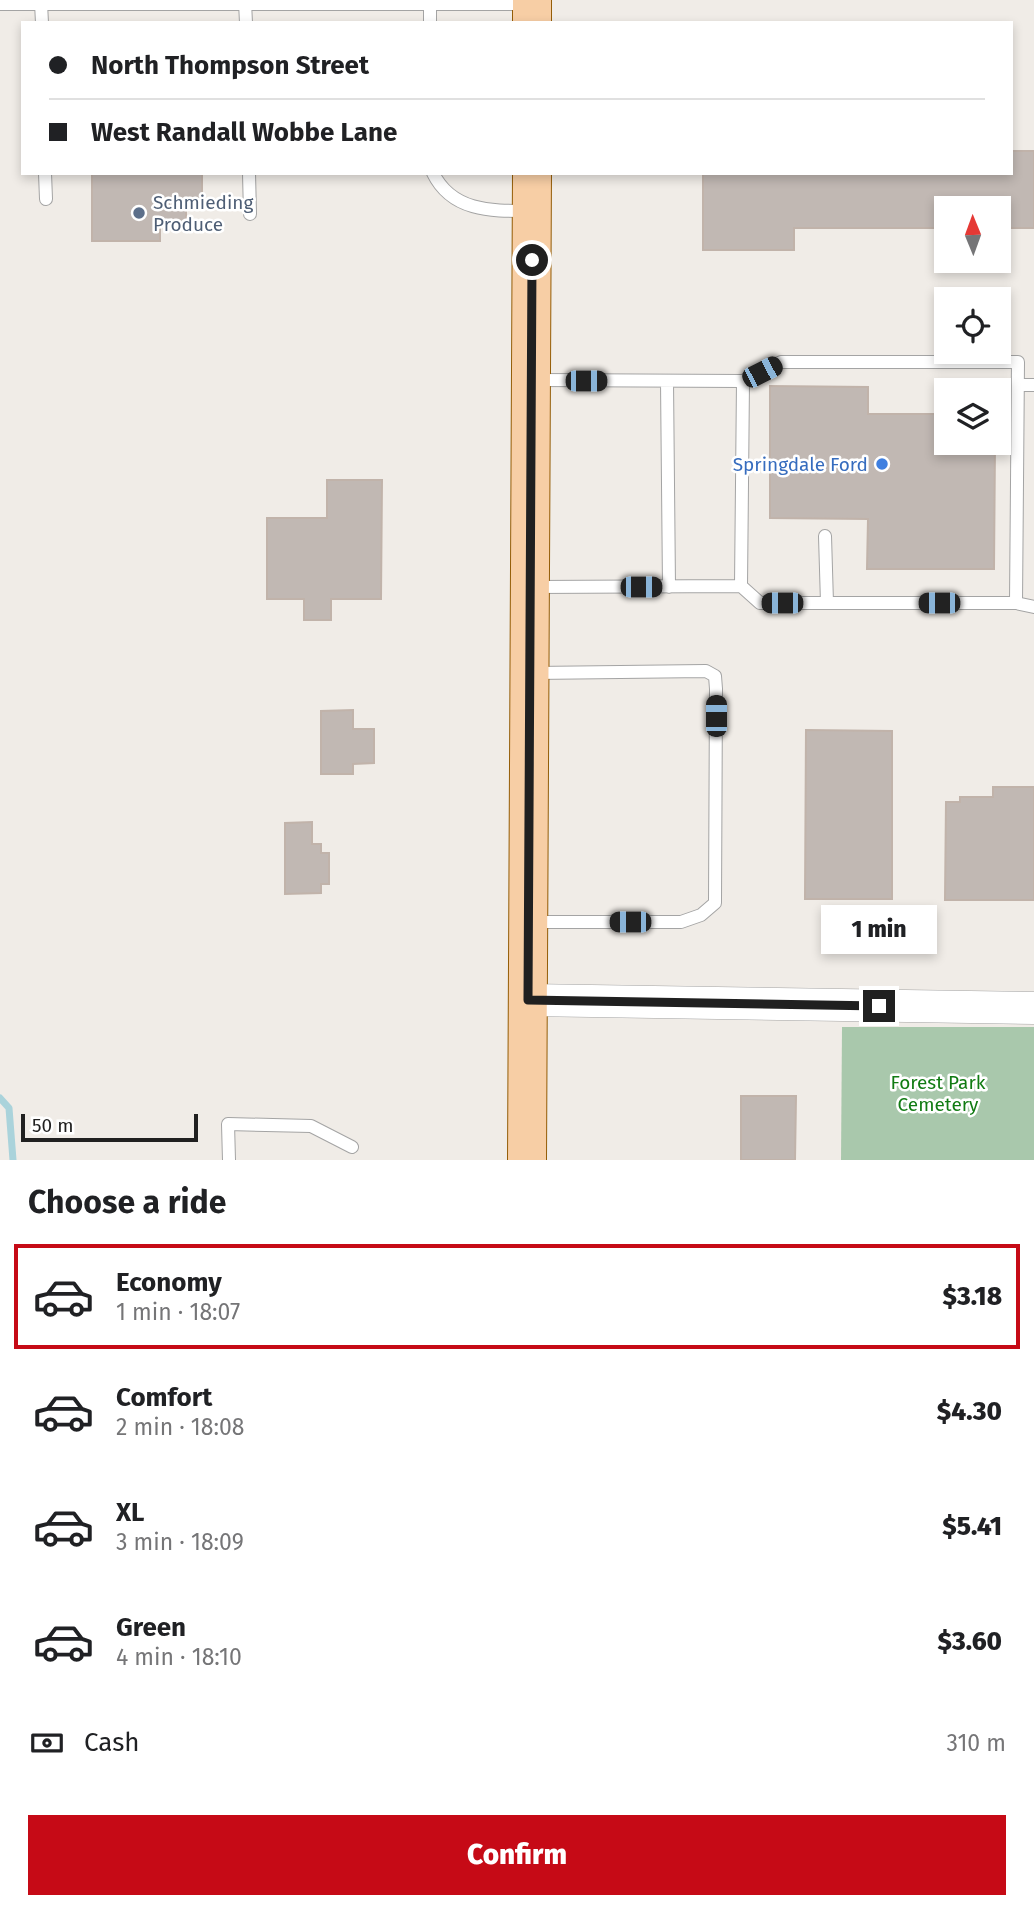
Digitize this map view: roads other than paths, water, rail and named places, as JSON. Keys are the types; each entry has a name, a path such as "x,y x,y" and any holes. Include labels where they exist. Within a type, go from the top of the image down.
{"main road":[{"path":"527,1160 532,175"}],"street":[{"path":"528,1000 1034,1008"}],"lane":[{"path":"245,2 246,21"},
{"path":"0,4 245,2 430,4 532,9"},
{"path":"41,3 42,21"},
{"path":"430,4 430,21"},
{"path":"45,175 46,199"},
{"path":"249,175 250,214"},
{"path":"434,175 443,190 458,201 481,210 533,211"},
{"path":"532,380 743,381 781,362 1018,362 1016,603"},
{"path":"667,381 669,587"},
{"path":"741,586 743,381"},
{"path":"1018,385 1034,385"},
{"path":"825,536 827,603"},
{"path":"530,587 741,586 760,603 1016,603 1034,607"},
{"path":"529,922 681,922 701,915 715,903 716,702 715,676 706,671 530,674"},
{"path":"229,1160 228,1124 311,1126 352,1147"}],"waterway":[{"path":"0,1098 9,1108 13,1160"}],"place":[{"name":"Schmieding Produce","path":"139,213"},
{"name":"Springdale Ford","path":"882,464"}],"park label":[{"name":"Forest Park Cemetery","path":"938,1093"}]}
